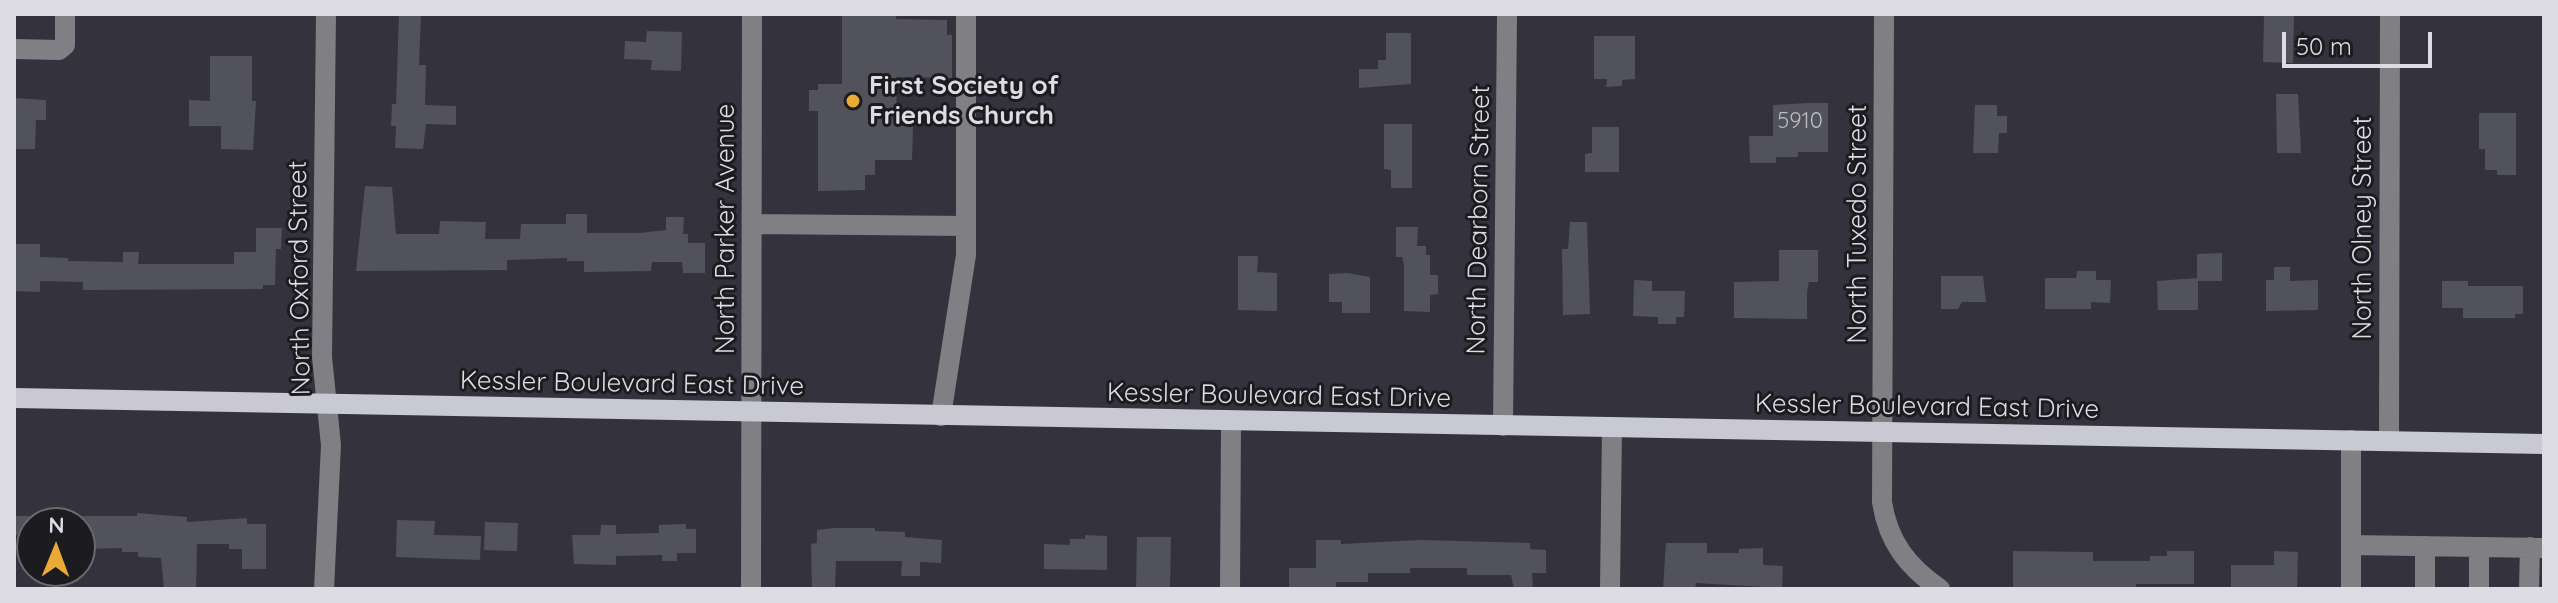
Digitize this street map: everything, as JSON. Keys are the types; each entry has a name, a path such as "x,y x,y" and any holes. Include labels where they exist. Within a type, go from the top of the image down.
{"main road":[{"name":"Kessler Boulevard East Drive","path":"14,398 2544,444"}],"street":[{"path":"14,49 59,50 65,45 65,14"},
{"name":"North Oxford Street","path":"324,589 331,453 322,357 326,14"},
{"name":"North Parker Avenue","path":"751,589 752,14"},
{"path":"941,416 966,255 966,14"},
{"name":"North Dearborn Street","path":"1503,426 1507,14"},
{"name":"North Tuxedo Street","path":"1884,14 1884,433 1881,493 1888,530 1900,554 1940,589"},
{"name":"North Olney Street","path":"2389,441 2390,14"},
{"path":"752,224 966,226"},
{"path":"1230,589 1231,422"},
{"path":"1610,589 1612,427"},
{"path":"2351,440 2351,589"},
{"path":"2351,545 2537,547 2529,589"},
{"path":"2425,546 2425,589"},
{"path":"2479,547 2479,589"}],"building":[{"path":"399,14 421,14 419,65 426,65 425,105 456,106 456,125 426,124 423,149 395,148 396,126 391,126 392,104 396,104"},
{"name":"First Society of Friends Church","path":"842,14 896,14 896,19 947,20 947,35 952,35 952,78 897,77 896,126 913,126 912,160 875,160 875,175 865,175 865,190 818,191 818,111 809,111 809,90 818,90 818,84 842,84"},
{"path":"2264,14 2294,14 2293,63 2263,62"},
{"path":"647,31 682,32 681,71 651,70 652,60 624,59 625,41 646,42"},
{"path":"1386,33 1411,33 1411,84 1359,88 1359,69 1378,69 1378,60 1386,60"},
{"path":"1594,36 1635,36 1635,79 1622,80 1622,86 1606,87 1607,79 1594,79"},
{"path":"210,56 252,56 252,101 256,101 253,150 221,149 221,126 189,126 189,100 210,101"},
{"path":"2276,94 2298,94 2301,153 2277,153"},
{"path":"14,98 46,100 46,120 36,120 35,149 14,149"},
{"path":"1828,103 1828,152 1798,152 1798,157 1776,157 1776,163 1750,163 1749,136 1773,136 1773,105"},
{"path":"1975,105 1997,105 1997,116 2007,116 2007,133 1999,133 1998,153 1973,153"},
{"path":"2479,113 2516,113 2516,175 2497,175 2497,170 2485,170 2485,149 2479,149"},
{"path":"1384,124 1412,124 1412,188 1391,188 1391,170 1384,169"},
{"path":"1592,127 1619,127 1619,172 1585,172 1585,154 1592,153"},
{"path":"365,186 392,187 396,234 439,234 440,221 486,222 485,239 520,239 521,224 566,224 566,214 587,214 587,233 639,233 666,230 666,217 684,217 683,234 688,234 688,243 705,243 705,273 683,273 682,262 652,262 651,271 584,272 584,261 567,261 567,258 507,260 507,270 356,271"},
{"path":"1570,222 1587,222 1590,314 1563,315 1562,249 1568,249"},
{"path":"1396,227 1418,227 1417,246 1426,246 1426,255 1430,255 1430,275 1438,275 1438,294 1430,295 1430,312 1404,311 1404,265 1402,257 1396,257"},
{"path":"256,228 282,228 281,249 276,249 275,285 263,285 263,289 83,290 83,282 40,281 40,292 14,291 14,244 40,244 40,257 68,258 68,261 123,262 123,252 139,252 138,264 234,264 234,252 256,252"},
{"path":"1779,250 1818,250 1818,282 1809,282 1807,319 1734,318 1734,282 1779,281"},
{"path":"2222,253 2222,281 2198,281 2198,310 2158,310 2157,281 2197,278 2197,254"},
{"path":"1238,256 1258,256 1257,272 1277,273 1277,311 1238,310"},
{"path":"2274,267 2290,267 2290,281 2318,280 2318,310 2266,311 2266,280 2274,280"},
{"path":"2077,271 2096,271 2096,280 2111,280 2110,303 2091,302 2091,309 2045,309 2045,278 2076,278"},
{"path":"1329,274 1370,277 1370,313 1342,313 1342,302 1329,302"},
{"path":"1941,276 1983,276 1986,302 1962,302 1958,309 1941,309"},
{"path":"1634,280 1652,281 1652,291 1685,291 1684,317 1676,317 1676,324 1658,324 1658,317 1633,316"},
{"path":"2442,281 2468,281 2468,286 2523,286 2523,314 2515,314 2515,318 2463,318 2463,308 2442,308"},
{"path":"137,513 187,517 187,522 247,518 247,524 266,524 266,569 242,569 242,549 229,549 229,544 197,544 196,589 164,589 161,558 138,557 138,552 122,552 122,548 96,549 96,516 137,516"},
{"path":"397,520 435,521 434,535 481,536 480,560 396,557"},
{"path":"485,522 518,523 517,551 484,550"},
{"path":"686,524 686,529 696,529 696,553 677,553 677,561 662,561 662,555 616,556 616,565 574,564 572,535 600,535 601,525 616,525 616,534 659,533 659,525"},
{"path":"875,528 875,531 905,532 905,537 942,540 941,563 920,562 920,576 901,576 902,561 836,561 835,589 812,589 811,544 817,543 817,530"},
{"path":"1085,535 1107,536 1107,570 1044,569 1044,544 1070,545 1070,539 1085,539"},
{"path":"1137,537 1171,537 1170,589 1136,589"},
{"path":"1316,540 1341,540 1341,544 1421,540 1530,543 1530,549 1546,550 1546,573 1532,573 1533,589 1514,589 1511,575 1467,575 1467,568 1410,568 1410,573 1368,573 1368,582 1336,582 1336,589 1289,589 1289,568 1316,568"},
{"path":"1666,543 1707,543 1707,553 1739,553 1739,549 1763,548 1763,565 1783,566 1782,588 1696,583 1695,589 1663,589"},
{"path":"2013,551 2093,552 2093,561 2150,561 2150,556 2167,556 2167,551 2194,551 2194,584 2136,584 2136,589 2013,589"},
{"path":"2274,551 2298,552 2297,589 2231,589 2231,565 2274,565"}],"place":[{"name":"First Society of Friends Church","path":"853,101"}]}
